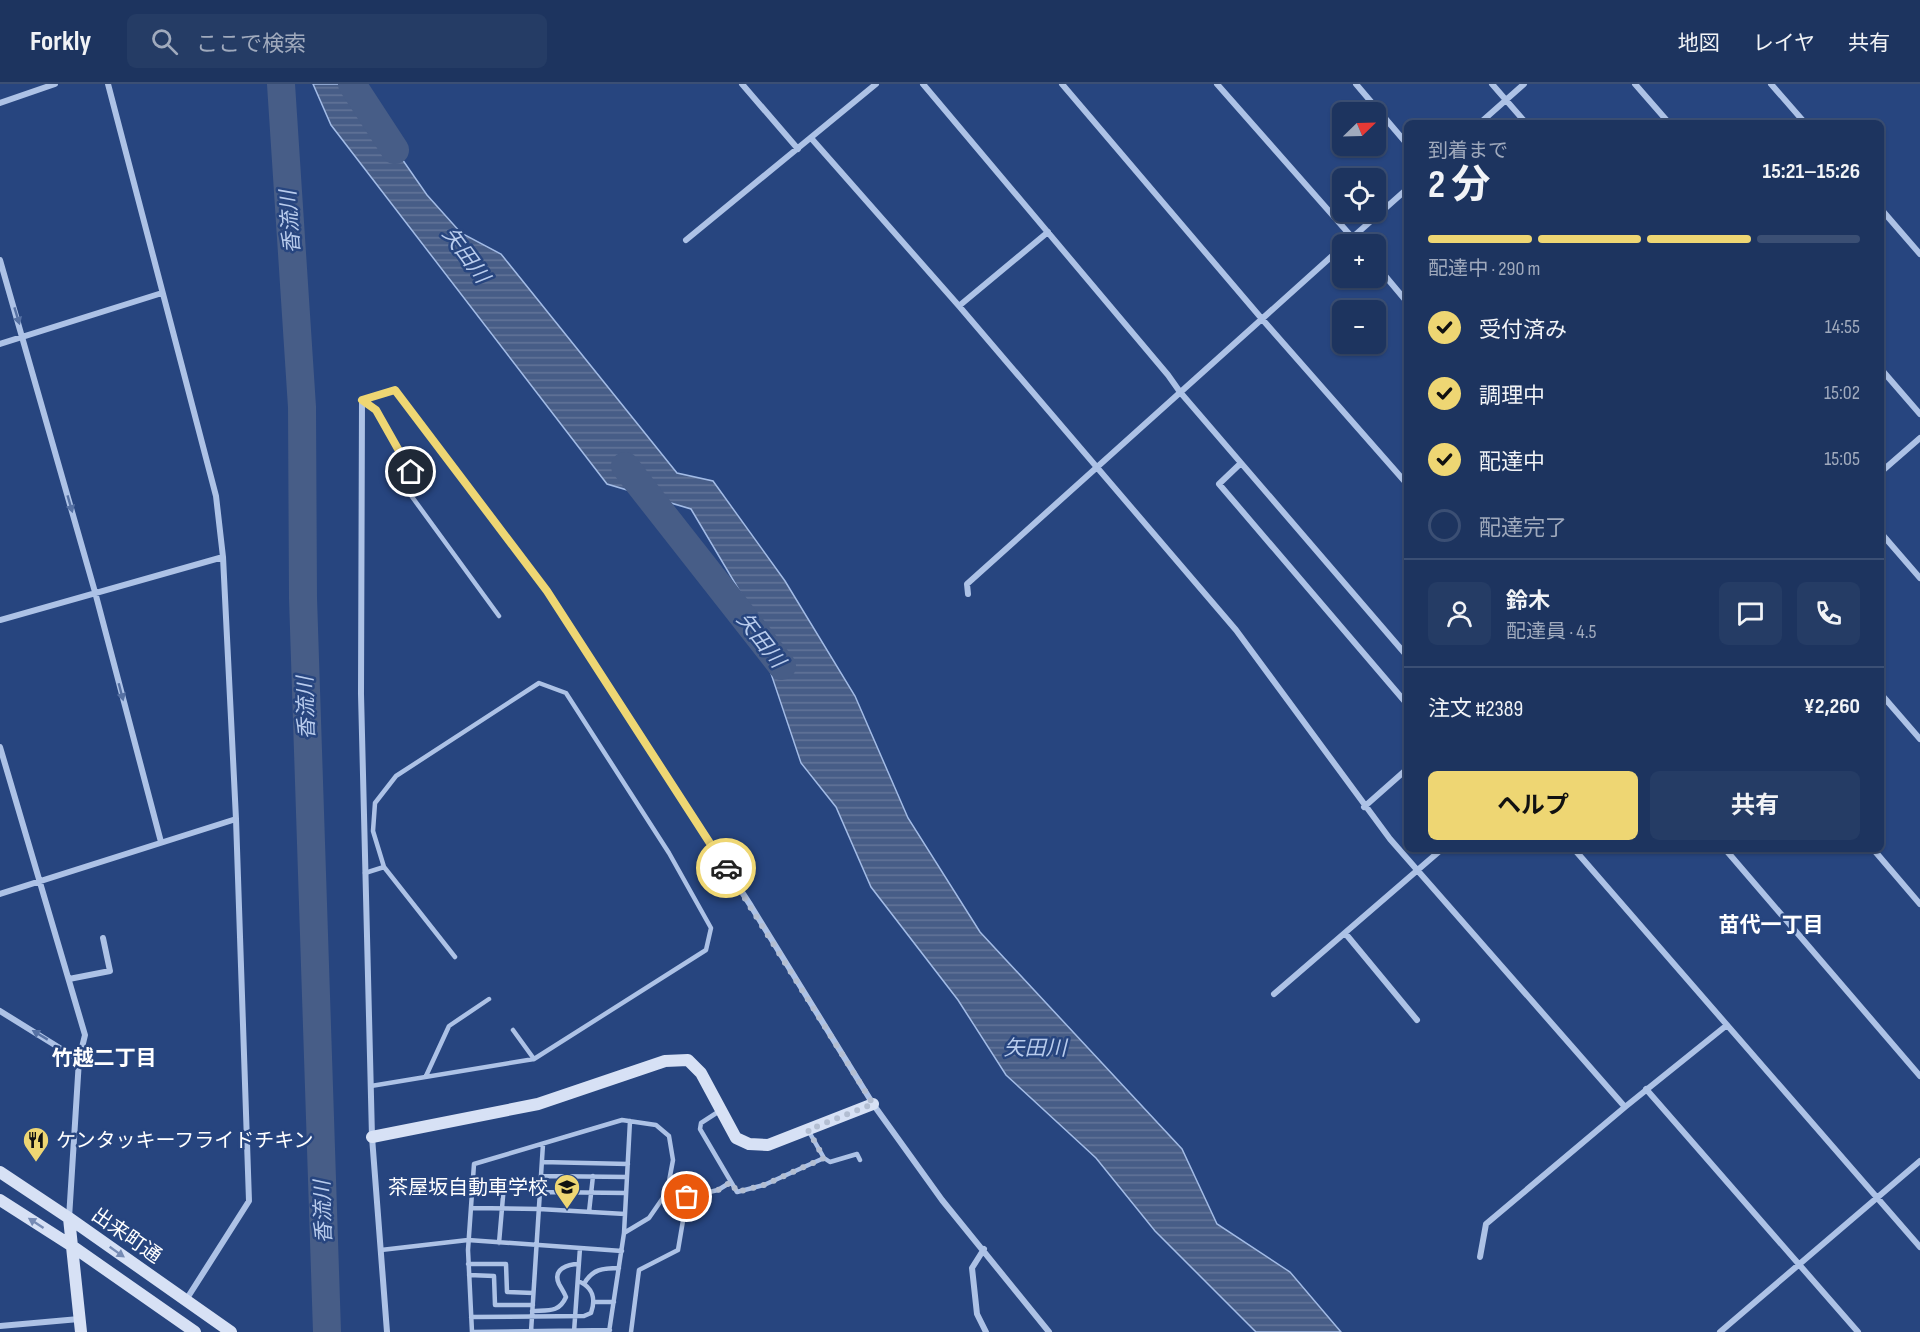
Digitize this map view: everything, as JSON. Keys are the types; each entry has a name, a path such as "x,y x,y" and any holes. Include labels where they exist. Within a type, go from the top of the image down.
{"street":[{"path":"0,103 55,84"},
{"path":"108,84 216,496 223,557 236,819 249,1201 186,1300"},
{"path":"742,84 798,149"},
{"path":"686,240 876,84"},
{"path":"923,84 1180,392 1404,653"},
{"path":"1062,84 1262,319 1404,481"},
{"path":"1217,84 1348,234"},
{"path":"1356,84 1404,140"},
{"path":"1492,84 1523,120"},
{"path":"1483,120 1524,84"},
{"path":"1635,84 1666,120"},
{"path":"1771,84 1802,120"},
{"path":"811,138 1236,630 1364,807 1625,1107"},
{"path":"1356,234 1404,192"},
{"path":"1884,212 1920,254"},
{"path":"958,306 1048,232"},
{"path":"968,594 967,584 1332,257"},
{"path":"0,260 95,592 161,842"},
{"path":"1386,277 1404,298"},
{"path":"0,344 162,293"},
{"path":"1884,372 1920,414"},
{"path":"387,1332 372,1137 361,694 362,400 395,390 547,591 751,906 873,1104 942,1200 1049,1332"},
{"path":"1884,469 1920,438"},
{"path":"1241,463 1219,484 1404,700"},
{"path":"1884,536 1920,578"},
{"path":"0,620 223,557"},
{"path":"1884,697 1920,739"},
{"path":"0,747 85,1035 79,1060 69,1218 81,1332"},
{"path":"1364,807 1404,773"},
{"path":"0,894 236,819"},
{"path":"1274,994 1438,852"},
{"path":"1577,852 1920,1247"},
{"path":"1728,852 1920,1076"},
{"path":"1876,852 1920,904"},
{"path":"1345,933 1417,1020"},
{"path":"69,979 110,971 103,938"},
{"path":"0,1011 79,1060"},
{"path":"1480,1257 1486,1224 1646,1089 1727,1025"},
{"path":"372,1137 538,1104 665,1061 688,1060 701,1073 736,1138 749,1144 768,1145 873,1104"},
{"path":"1646,1089 1858,1332"},
{"path":"1720,1332 1920,1161"},
{"name":"出来町通","path":"0,1172 231,1332"},
{"name":"出来町通","path":"0,1200 72,1246 195,1332"},
{"path":"984,1249 972,1268 977,1314 986,1332"},
{"path":"0,1326 78,1319"}],"lane":[{"path":"362,400 376,410 411,472 399,478 499,616"},
{"path":"371,1086 534,1059 706,950 711,928 669,853 566,693 539,683 396,776 375,803 373,831 384,867 455,957"},
{"path":"365,873 384,867"},
{"path":"426,1077 449,1026 489,999"},
{"path":"513,1030 534,1059"},
{"path":"721,1110 701,1123 700,1129 737,1192 764,1185 824,1158"},
{"path":"624,1233 649,1218 667,1192 673,1160 669,1136 656,1125 630,1121 622,1120 474,1164 468,1240 472,1332 609,1331 624,1233 630,1121"},
{"path":"808,1130 824,1158 831,1162 857,1154 860,1160"},
{"path":"531,1332 543,1144"},
{"path":"542,1162 628,1164"},
{"path":"541,1176 627,1177"},
{"path":"589,1212 593,1176"},
{"path":"631,1332 639,1270 678,1250 687,1197 718,1190 731,1182"},
{"path":"472,1185 540,1185"},
{"path":"499,1243 504,1185"},
{"path":"540,1192 626,1193"},
{"path":"471,1208 625,1214"},
{"path":"381,1250 468,1240 622,1251"},
{"path":"574,1331 580,1248"},
{"path":"468,1264 506,1264 507,1292 533,1293"},
{"path":"566,1297 557,1282 558,1275 562,1267 579,1264"},
{"path":"584,1284 594,1272 602,1268 619,1268"},
{"path":"469,1275 494,1276 495,1305 557,1310 563,1305 566,1297"},
{"path":"471,1317 584,1316 591,1313 594,1296 584,1284 578,1281"},
{"path":"566,1297 577,1298"},
{"path":"594,1302 614,1302"}],"water":[{"name":"矢田川","path":"313,84 350,84 427,195 461,233 501,254 677,473 713,481 785,581 855,696 908,818 980,932 1182,1149 1217,1224 1290,1272 1341,1332 1256,1332 1155,1231 1096,1158 1006,1075 958,1000 871,887 836,807 801,763 748,605 691,509 607,484 331,125"}],"waterway":[{"name":"香流川","path":"281,84 302,407 303,598 327,1332"},
{"name":"矢田川","path":"352,84 395,150"},
{"name":"矢田川","path":"625,466 782,666"}],"way so far":[{"path":"687,1197 718,1190 731,1182 737,1192 764,1185 824,1158 808,1130 873,1104 726,868"}],"place":[{"name":"ケンタッキーフライドチキン","path":"36,1163"},
{"name":"茶屋坂自動車学校","path":"567,1210"}],"district":[{"name":"苗代一丁目","path":"1771,925"},
{"name":"竹越二丁目","path":"104,1058"}],"route":[{"path":"411,472 376,410 362,400 395,390 547,591 726,868"}]}
